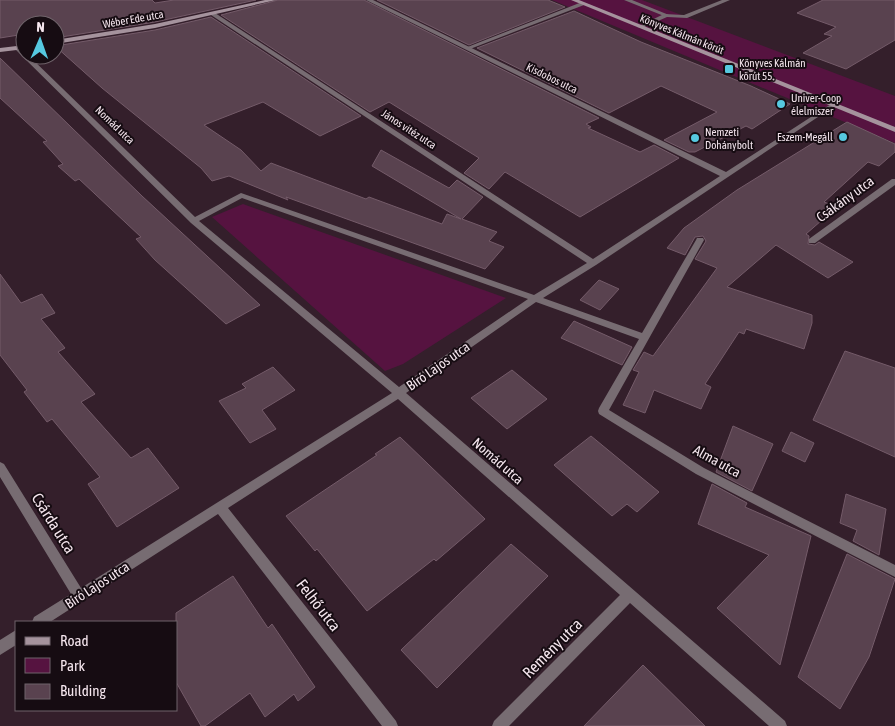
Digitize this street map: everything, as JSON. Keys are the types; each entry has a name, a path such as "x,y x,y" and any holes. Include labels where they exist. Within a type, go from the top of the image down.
{"street":[{"name":"Wéber Ede utca","path":"65,40 212,14 273,0"},
{"name":"Kisdobos utca","path":"369,0 725,175"},
{"name":"Könyves Kálmán körút","path":"574,0 895,130"},
{"path":"627,0 666,15 685,17 727,0"},
{"path":"468,48 582,4"},
{"name":"János vitéz utca","path":"212,14 593,263"},
{"path":"640,27 666,15"},
{"path":"0,50 15,48"},
{"name":"Nomád utca","path":"39,65 194,221 399,393 780,726"},
{"name":"Bíró Lajos utca","path":"41,621 399,393 536,298 593,263 833,105"},
{"name":"Csákány utca","path":"812,241 895,180"},
{"path":"194,221 241,195 644,337"},
{"name":"Alma utca","path":"700,240 603,411 700,470 894,568"},
{"name":"Csárda utca","path":"0,466 80,596"},
{"name":"Felhő utca","path":"219,506 391,726"},
{"name":"Remény utca","path":"499,726 630,594"},
{"path":"0,648 15,638"}],"green space":[{"path":"552,0 642,0 895,96 895,143"},
{"path":"243,204 506,298 403,364 385,371 212,217"}],"building":[{"path":"0,0 152,0 155,3 174,0 256,0 155,22 65,36 65,15 15,15 15,36 0,38"},
{"path":"278,0 364,0 599,118 586,124 591,127 588,128 640,152 654,145 679,158 580,217 505,172 489,189 464,173 479,158 389,102 370,112 221,15"},
{"path":"377,0 548,0 565,7 469,45"},
{"path":"823,0 895,0 895,40 846,69 803,53 832,36 824,34 836,27 797,13"},
{"path":"574,11 641,42 751,86 790,104 752,129 746,126 695,152 689,152 664,140 717,112 661,86 609,113 477,48"},
{"path":"211,17 361,116 320,136 263,102 204,125 241,150 261,171 271,163 366,199 369,197 442,224 447,214 461,219 372,166 381,150 449,188 457,180 483,197 462,219 497,232 489,241 504,247 485,269 286,197 288,200 229,176 212,181 201,168 102,88 65,55 65,44 155,30"},
{"path":"0,58 142,196 260,305 226,324 155,260 136,239 141,237 79,179 75,181 58,166 63,164 43,142 47,141 0,98"},
{"path":"847,122 895,144 895,152 879,166 868,162 824,202 837,207 806,234 809,236 808,244 815,245 819,242 853,262 828,278 776,245 727,287 812,315 812,323 804,349 746,329 744,334 739,332 705,384 711,387 701,409 654,390 645,413 623,405 639,372 633,370 644,352 653,356 717,268 695,259 706,241 703,236 695,237 685,255 667,248 684,228 737,190"},
{"path":"0,274 21,303 42,294 55,313 41,319 65,348 58,352 95,394 81,402 131,458 148,448 179,488 117,527 88,484 100,477 52,419 47,422 24,392 27,390 0,355"},
{"path":"599,280 619,289 600,310 580,300"},
{"path":"574,321 632,347 622,365 561,338"},
{"path":"845,351 895,368 895,457 813,420"},
{"path":"273,367 295,390 262,410 276,429 250,443 219,401 246,388 242,384"},
{"path":"512,370 547,399 507,429 471,398"},
{"path":"733,426 773,444 752,491 716,472"},
{"path":"791,432 814,443 805,462 782,451"},
{"path":"591,436 659,492 637,512 627,504 612,516 554,465"},
{"path":"400,437 485,519 436,561 434,559 367,611 317,549 315,551 286,516 377,455 375,454"},
{"path":"712,484 747,503 745,507 811,536 780,665 717,608 769,555 698,524"},
{"path":"846,494 886,509 879,555 853,541 857,530 840,523"},
{"path":"511,544 548,576 437,688 401,650"},
{"path":"847,554 895,579 869,657 840,709 798,677"},
{"path":"233,576 268,628 272,624 315,687 298,701 294,694 265,717 250,693 205,726 201,726 178,686 178,621 176,621 176,613"},
{"path":"643,665 705,726 584,726"}],"place":[{"name":"Könyves Kálmán körút 55.","path":"729,69"},
{"name":"Univer-Coop élelmiszer","path":"781,104"},
{"name":"Eszem-Megáll","path":"843,137"},
{"name":"Nemzeti Dohánybolt","path":"695,138"}]}
